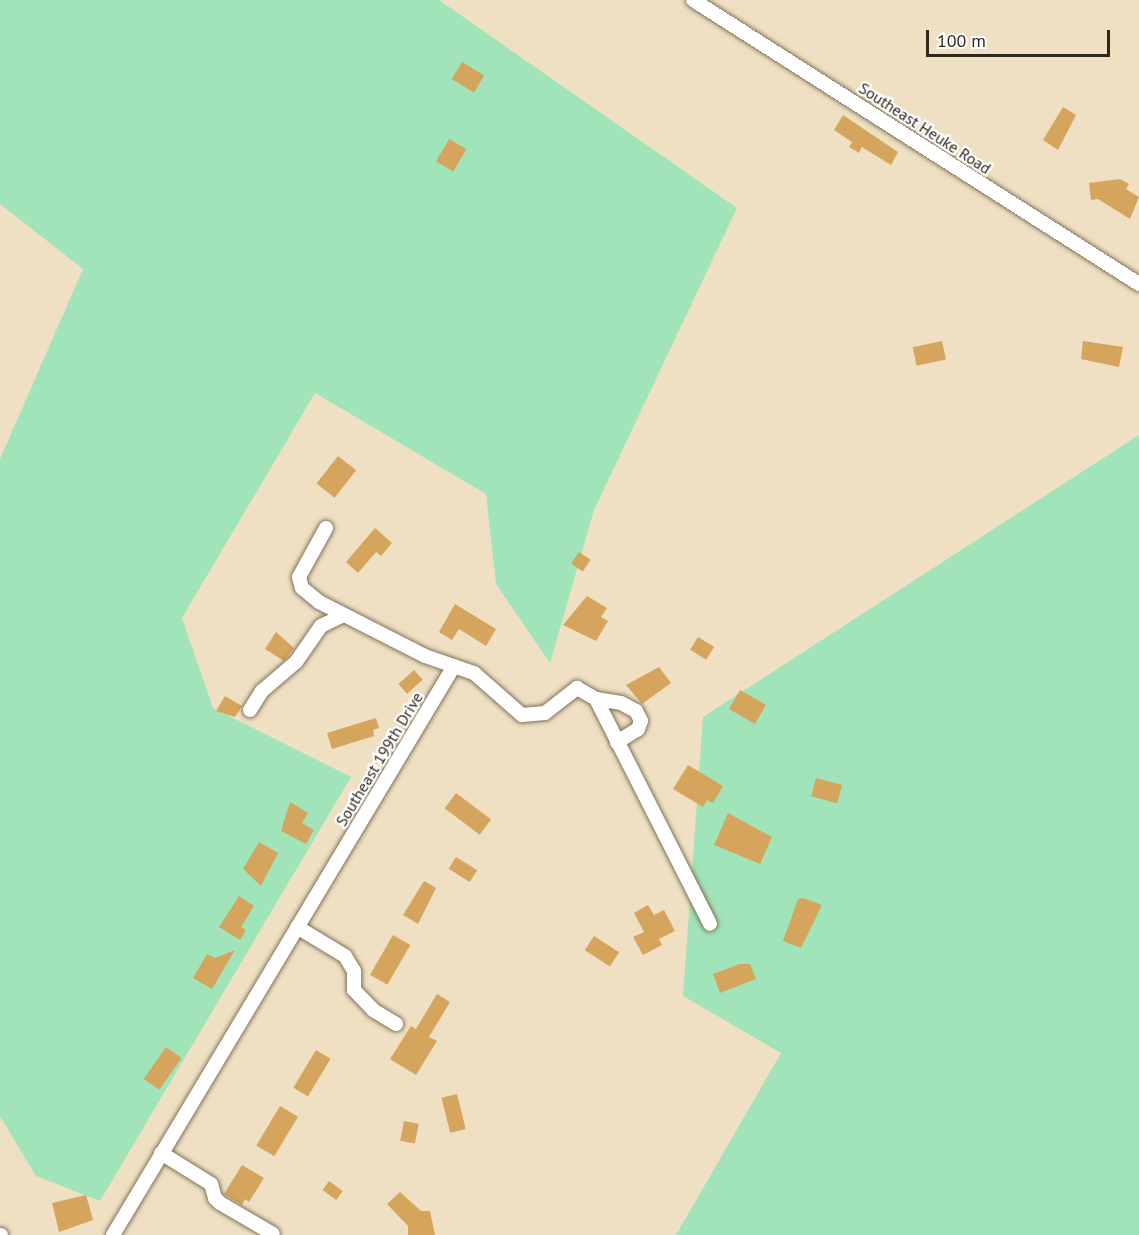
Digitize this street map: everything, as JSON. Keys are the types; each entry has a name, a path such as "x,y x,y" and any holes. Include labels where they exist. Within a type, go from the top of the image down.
{"street":[{"name":"Southeast Heuke Road","path":"693,0 1139,284"},
{"path":"326,528 298,577 310,596 425,656 483,679 522,715 545,713 577,688 596,699 621,703 636,711 641,720 638,729 617,742"},
{"path":"250,710 262,692 296,662 321,626 344,615"},
{"name":"Southeast 199th Drive","path":"113,1235 454,666"},
{"path":"596,699 710,924"},
{"path":"297,927 345,956 354,971 354,990 374,1010 396,1024"},
{"path":"161,1153 211,1184 214,1198 220,1203 273,1234"}],"green space":[{"path":"0,0 439,0 737,208 594,510 550,663 496,584 486,494 315,393 182,618 213,708 351,777 100,1201 36,1176 0,1116 0,459 83,269 0,204"},
{"path":"1139,435 1139,1235 676,1235 781,1053 683,996 703,717"}],"building":[{"path":"462,62 484,75 474,93 452,79"},
{"path":"1063,107 1076,115 1058,150 1043,140"},
{"path":"843,115 898,152 891,165 862,147 859,153 849,147 852,142 834,130"},
{"path":"449,139 466,149 453,172 436,162"},
{"path":"1120,179 1129,184 1126,189 1139,197 1130,219 1098,199 1091,200 1089,183"},
{"path":"942,341 946,360 917,366 913,347"},
{"path":"1083,341 1123,347 1119,367 1081,359"},
{"path":"338,456 356,470 335,498 316,484"},
{"path":"375,528 392,543 381,556 376,552 358,573 346,562"},
{"path":"579,552 591,560 583,571 571,564"},
{"path":"587,596 607,608 601,617 608,621 596,641 563,625"},
{"path":"455,604 496,629 486,646 459,629 452,640 439,632"},
{"path":"276,632 294,648 284,661 265,649"},
{"path":"698,637 714,647 706,660 690,650"},
{"path":"659,667 671,683 642,704 626,685"},
{"path":"414,670 423,680 407,694 398,684"},
{"path":"740,690 766,705 755,724 729,709"},
{"path":"225,696 242,706 235,717 216,711"},
{"path":"376,718 379,728 373,730 374,736 332,749 327,733"},
{"path":"688,765 723,786 713,803 707,800 703,807 673,789"},
{"path":"816,778 842,785 837,803 811,796"},
{"path":"456,793 491,819 480,835 445,808"},
{"path":"290,802 308,813 302,823 314,830 306,844 281,831"},
{"path":"728,813 772,837 760,864 714,845"},
{"path":"259,842 278,853 261,886 243,869"},
{"path":"456,857 477,870 470,882 449,869"},
{"path":"424,881 436,888 418,924 403,915"},
{"path":"239,896 254,906 241,927 246,930 240,940 219,927"},
{"path":"803,898 822,905 801,948 783,941 798,899"},
{"path":"648,905 654,915 664,910 675,931 659,939 662,945 643,955 633,937 644,932 634,913"},
{"path":"393,935 410,945 387,985 370,975"},
{"path":"594,936 619,952 610,967 585,950"},
{"path":"235,950 212,989 193,978 207,954 215,958"},
{"path":"740,964 750,964 756,979 720,993 713,974"},
{"path":"437,994 450,1002 429,1037 437,1041 416,1075 390,1059 411,1026 416,1029"},
{"path":"166,1047 182,1058 159,1090 144,1079"},
{"path":"316,1050 331,1059 308,1096 293,1088"},
{"path":"457,1094 466,1129 450,1133 441,1098"},
{"path":"280,1106 298,1117 274,1156 256,1145"},
{"path":"404,1121 419,1124 415,1143 400,1141"},
{"path":"242,1165 264,1178 249,1202 245,1199 242,1205 224,1194"},
{"path":"329,1181 343,1191 336,1200 323,1190"},
{"path":"400,1192 421,1211 430,1211 435,1235 408,1235 408,1226 387,1204"},
{"path":"86,1195 93,1220 59,1232 52,1203"}]}
